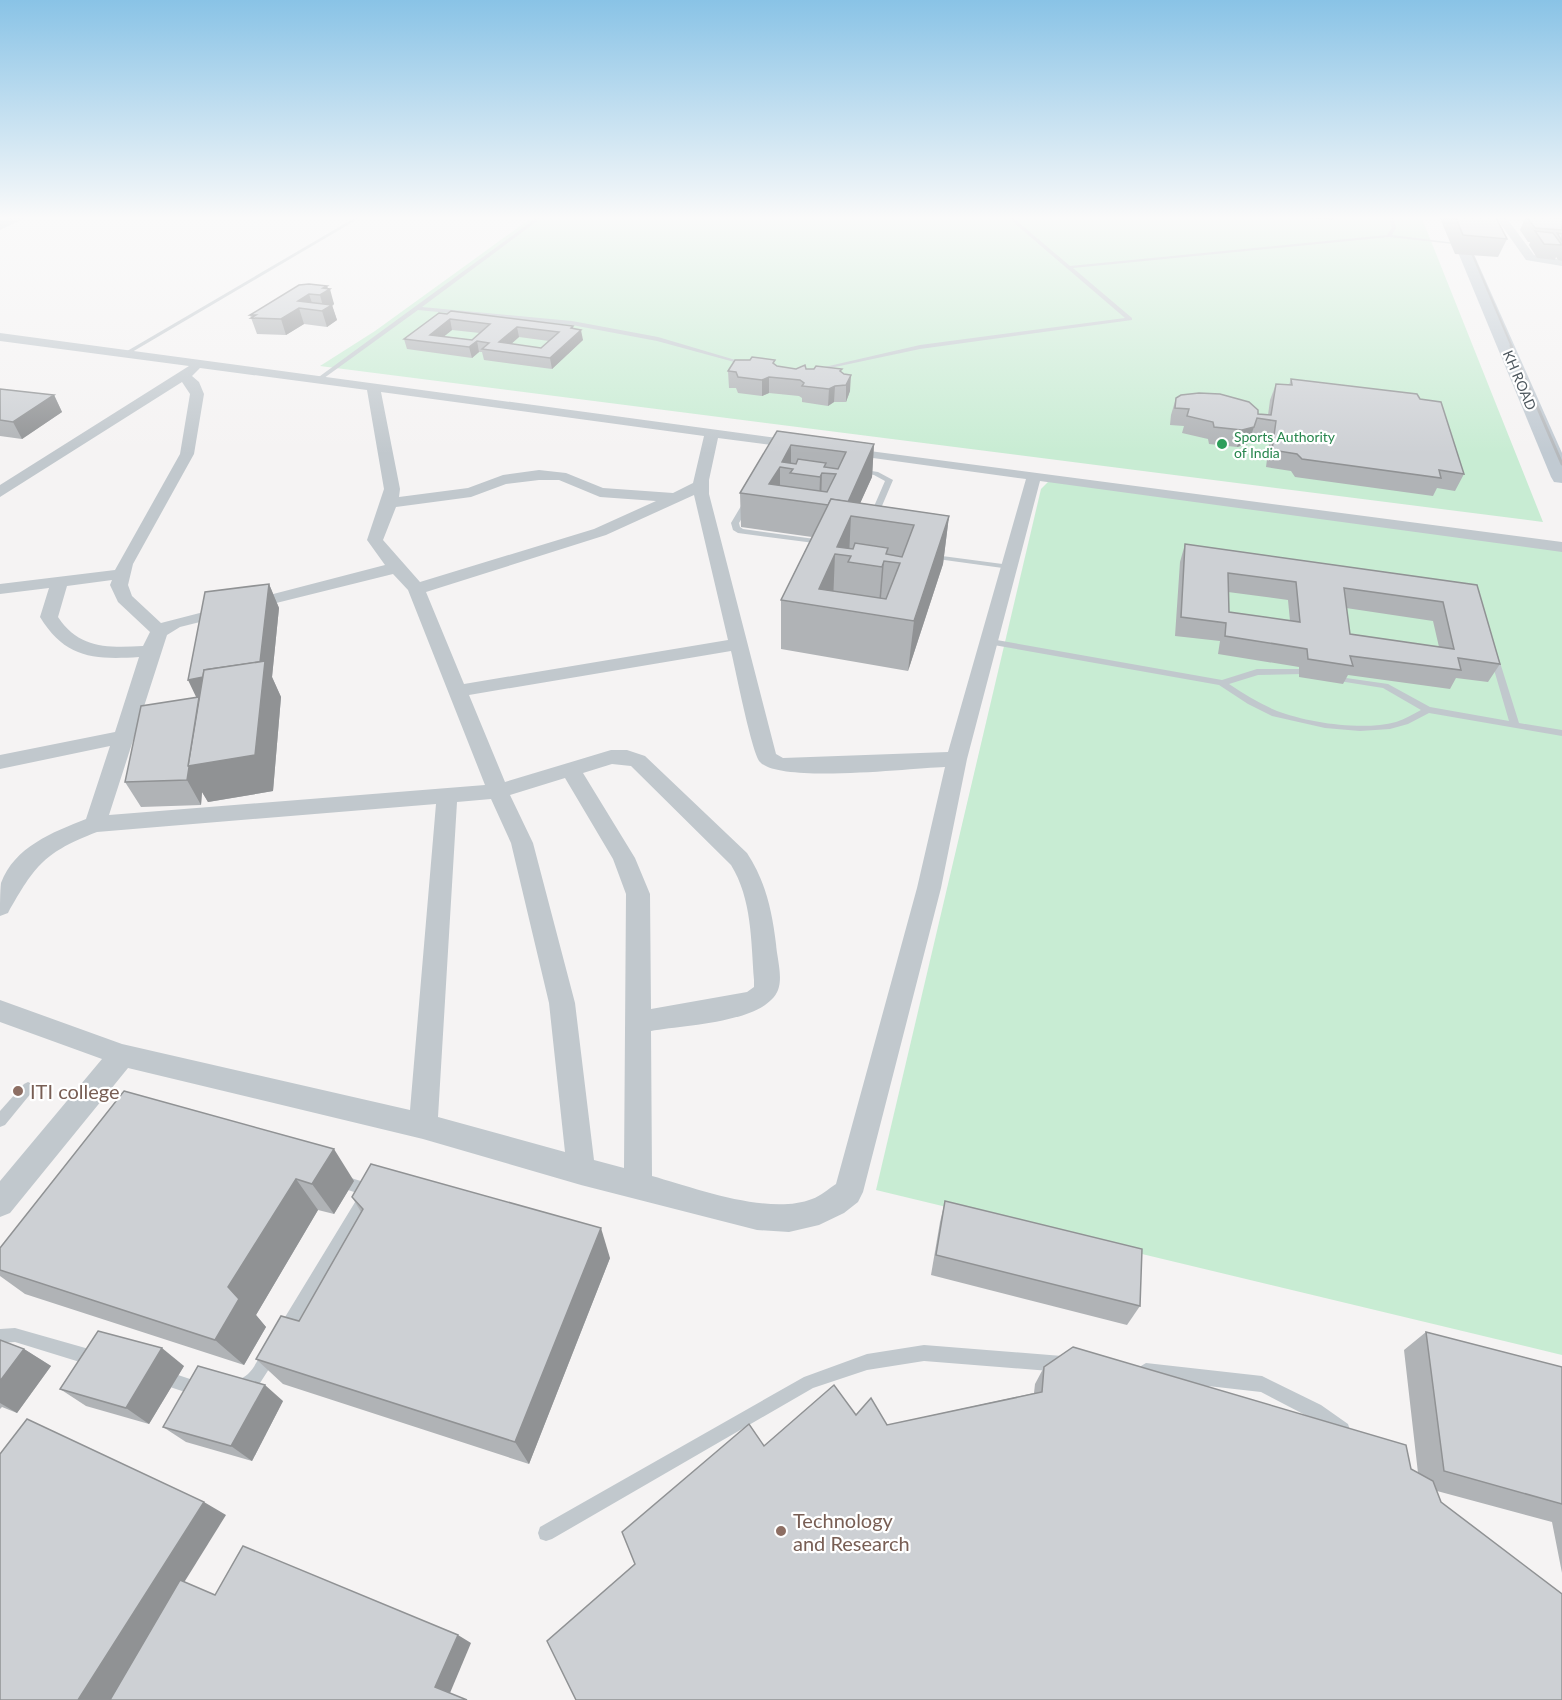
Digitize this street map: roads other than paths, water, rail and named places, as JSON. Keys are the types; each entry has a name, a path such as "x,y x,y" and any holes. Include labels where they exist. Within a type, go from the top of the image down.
{"main road":[{"name":"KH ROAD","path":"1484,295 1562,477"},
{"path":"1502,295 1514,321"}],"street":[{"path":"0,337 1562,547"},
{"path":"0,492 202,364"},
{"path":"160,631 124,598 119,585 121,574 187,454 197,394 194,385 183,376"},
{"path":"373,387 392,489 392,503 376,530 375,540 395,568 407,576 416,589 498,791 522,843 554,963 562,1003 581,1172"},
{"path":"712,432 700,486 767,757 778,765 798,767 957,759"},
{"path":"392,503 471,492 503,480 539,475 561,476 600,492 675,498"},
{"path":"0,1011 122,1055 423,1126 581,1172 762,1218 800,1218 832,1207 848,1192 929,888 957,759 991,642 1034,476"},
{"path":"416,589 600,532 700,486"},
{"path":"95,824 151,651 160,631 174,622 395,568"},
{"path":"0,589 121,574"},
{"path":"59,582 49,617 53,626 75,645 88,652 151,651"},
{"path":"458,691 738,644"},
{"path":"0,762 123,737"},
{"path":"0,907 15,874 31,856 51,840 95,824 498,791 611,757 638,761 740,859 749,871 755,887 767,980 767,988 761,998 748,1004 638,1022"},
{"path":"570,769 624,858 638,894 638,1187"},
{"path":"423,1126 447,796"},
{"path":"0,1203 122,1055"}],"lane":[{"path":"125,354 225,295"},
{"path":"318,380 434,295"},
{"path":"812,371 920,347 1130,319 1103,295"},
{"path":"417,308 572,323 658,339 752,366"},
{"path":"853,470 876,473 889,480 869,526"},
{"path":"753,493 735,523 736,528 827,542"},
{"path":"917,554 1010,567"},
{"path":"1489,641 1515,725"},
{"path":"991,642 1222,684 1262,708 1281,716 1325,724 1366,728 1389,726 1408,722 1428,710"},
{"path":"1222,684 1257,672 1299,672"},
{"path":"1342,679 1385,686 1428,710 1562,733"},
{"path":"0,1121 28,1088"},
{"path":"325,1176 390,1196"},
{"path":"153,1375 223,1393 238,1389 255,1378 369,1190"},
{"path":"0,1336 15,1335 109,1363"},
{"path":"546,1533 809,1382 867,1362 924,1353 1074,1365"},
{"path":"1131,1370 1262,1384 1316,1411 1351,1437"}],"railway":[{"path":"1490,295 1512,347"},
{"path":"1511,346 1562,464"}],"place":[{"name":"Sports Authority of India","path":"1222,444"},
{"name":"ITI college","path":"18,1091"},
{"name":"Technology and Research","path":"781,1531"}]}
